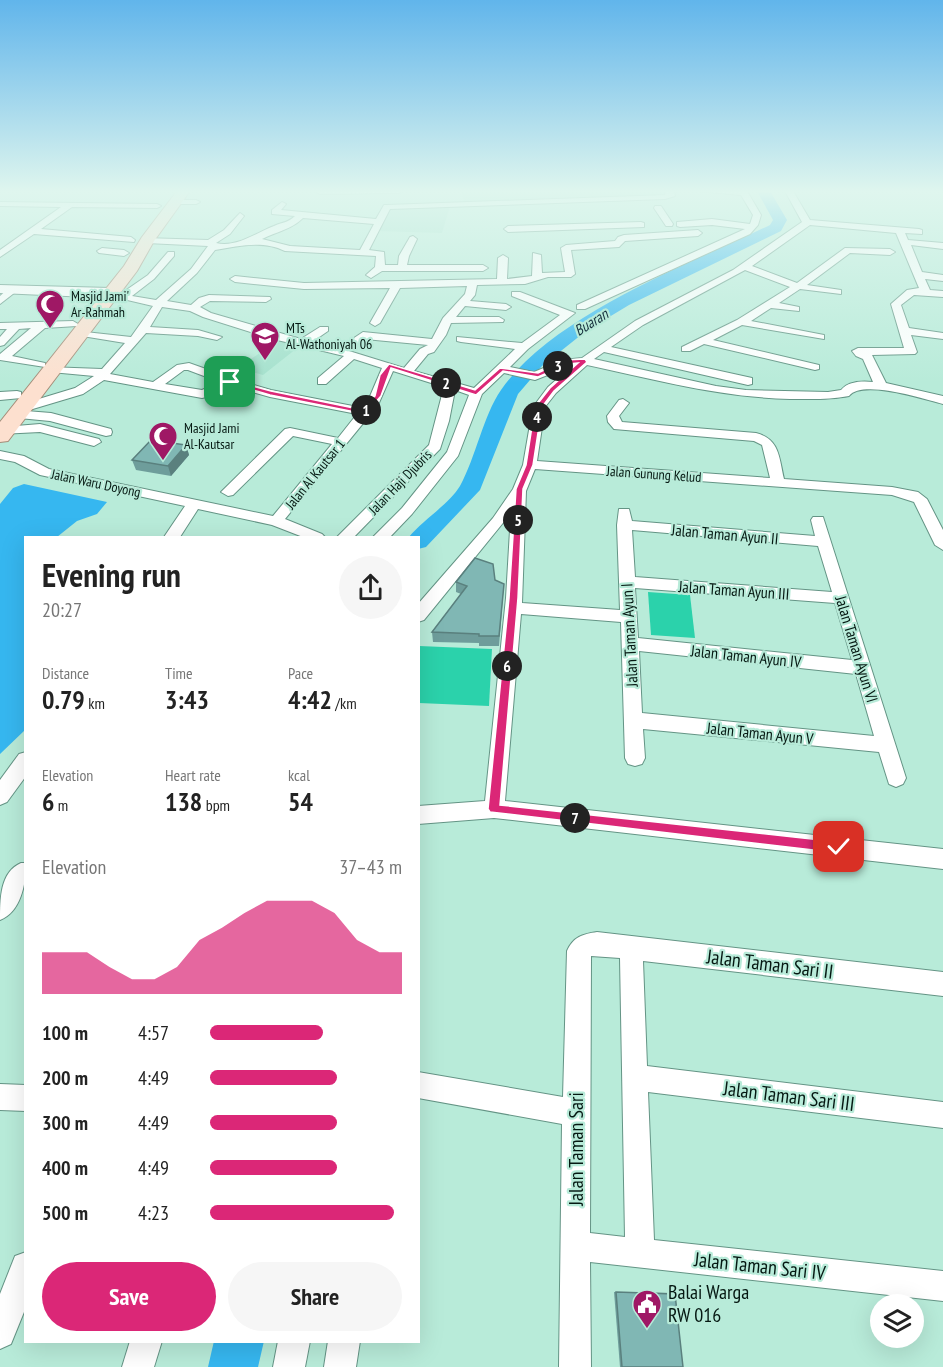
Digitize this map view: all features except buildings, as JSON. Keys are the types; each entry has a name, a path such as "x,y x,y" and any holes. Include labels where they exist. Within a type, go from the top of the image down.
{"main road":[{"path":"111,294 131,255"},
{"path":"2,428 15,403 131,268 135,255"}],"street":[{"path":"111,294 151,277 170,255"},
{"path":"15,403 79,391 104,374 142,330 160,302 194,271 205,255"},
{"path":"380,268 382,255"},
{"path":"402,267 405,255"},
{"path":"407,372 424,351 429,351 444,325 470,295 478,282 485,255"},
{"path":"536,255 537,278"},
{"path":"235,279 304,286 525,281 547,274 570,274 567,255"},
{"path":"382,536 407,510 453,453 476,393 507,370 524,347 573,311 634,281 696,255"},
{"path":"420,613 498,521 520,489 530,465 539,407 552,390 585,361 639,323 760,255"},
{"path":"686,349 741,322 841,255"},
{"path":"912,255 926,290 921,292"},
{"path":"501,281 503,258"},
{"path":"744,266 796,286 837,292"},
{"path":"368,286 371,275 380,268 483,268"},
{"path":"455,283 457,268"},
{"path":"920,274 943,278"},
{"path":"375,323 397,285"},
{"path":"0,301 6,290 111,294 140,301 193,308 207,315 476,393"},
{"path":"881,386 868,357 858,351 912,356 896,304 911,292 943,294"},
{"path":"516,294 573,311"},
{"path":"193,308 209,298 266,299"},
{"path":"463,303 506,307"},
{"path":"769,304 795,309"},
{"path":"444,325 499,320"},
{"path":"741,322 820,337"},
{"path":"2,357 42,325"},
{"path":"0,326 42,325 77,329 133,341"},
{"path":"0,343 16,326"},
{"path":"303,343 324,329"},
{"path":"142,330 198,333 217,337"},
{"path":"904,331 943,336"},
{"path":"322,381 363,335 435,343"},
{"path":"461,339 524,347"},
{"path":"704,341 815,367"},
{"path":"602,348 748,381"},
{"path":"2,357 46,367 104,374 202,394 230,382"},
{"path":"507,370 538,375 567,362 585,361 716,390 746,394 828,396 845,393 848,389 861,385 881,386 943,400"},
{"path":"156,385 186,366 270,393 365,412"},
{"name":"Jalan Al Kautsar 1","path":"276,521 378,396 389,366"},
{"name":"Jalan Haji Djubris","path":"346,536 435,446 450,385"},
{"path":"15,403 51,417 106,432"},
{"path":"623,403 613,416 614,422 619,426 756,437 766,441 778,482"},
{"path":"2,428 40,428 94,442"},
{"path":"228,492 290,432 340,442"},
{"name":"Jalan Waru Doyong","path":"0,455 19,459 45,472 276,521 314,536"},
{"name":"Jalan Gunung Kelud","path":"530,465 892,491 920,499 943,545"},
{"path":"494,809 513,603 520,489"},
{"path":"173,536 194,504"},
{"name":"Jalan Taman Ayun II","path":"624,518 825,542"},
{"name":"Jalan Taman Ayun I","path":"624,518 635,758"},
{"name":"Jalan Taman Ayun VI","path":"818,520 896,778"},
{"name":"Jalan Taman Ayun III","path":"627,582 842,598"},
{"path":"513,603 628,612"},
{"name":"Jalan Taman Ayun IV","path":"630,644 863,668"},
{"name":"Jalan Taman Ayun V","path":"633,720 886,745"},
{"path":"0,796 24,763"},
{"path":"420,815 494,809 943,859"},
{"path":"0,909 21,873 24,873"},
{"name":"Jalan Taman Sari II","path":"597,944 943,984"},
{"name":"Jalan Taman Sari","path":"575,1367 579,951 586,945 597,944"},
{"path":"631,948 640,1252"},
{"name":"Jalan Taman Sari III","path":"635,1077 943,1115"},
{"path":"420,1085 576,1113"},
{"path":"0,1097 24,1098"},
{"name":"Jalan Taman Sari IV","path":"576,1246 943,1286"},
{"path":"0,1333 24,1272"},
{"path":"138,1367 145,1343"},
{"path":"289,1367 294,1343"},
{"path":"340,1367 344,1343"}],"shaded area":[{"name":"MTs Al-Wathoniyah 06","path":"280,339 301,345 263,375 238,368"}],"green space":[{"path":"648,592 690,595 695,638 651,635"},
{"path":"420,646 492,649 489,706 420,703"}],"water":[{"path":"24,484 107,502 97,514 77,521 58,536 24,536 24,731 0,754 0,504 13,488"}],"waterway":[{"name":"Buaran","path":"420,539 469,490 509,392 536,362 580,327 623,302 721,255"},
{"name":"Buaran","path":"233,1367 239,1343"}],"place":[{"name":"Masjid Jami' Ar-Rahmah","path":"50,330"},
{"name":"MTs Al-Wathoniyah 06","path":"265,362"},
{"name":"Masjid Jami Al-Kautsar","path":"163,462"},
{"name":"Balai Warga RW 016","path":"647,1330"}],"route":[{"path":"230,382 270,393 365,412 378,396 389,366 476,393 502,369 538,375 567,362 585,361 552,390 539,407 530,465 520,489 514,598 494,809 839,847"}]}
